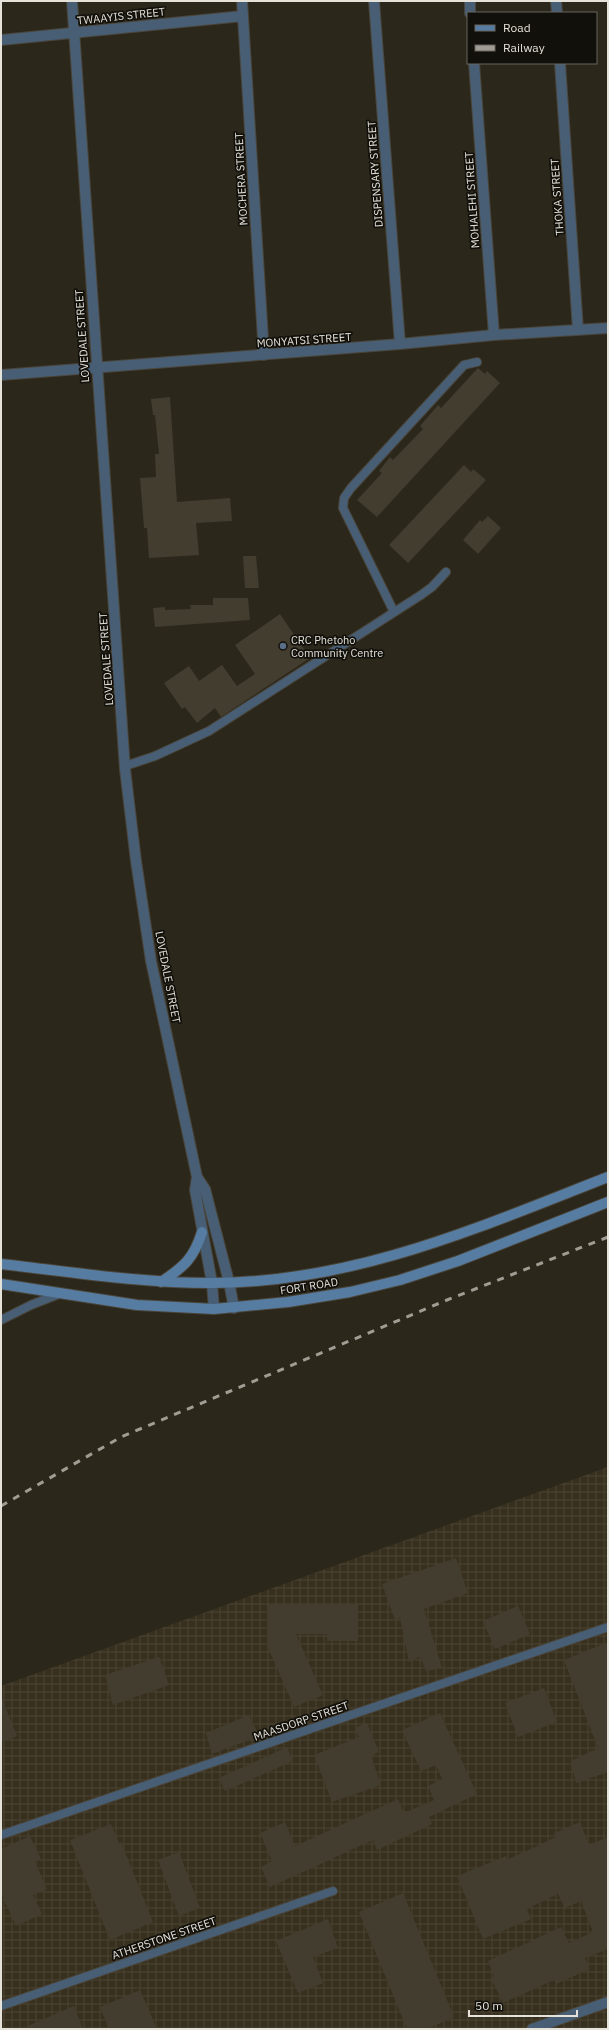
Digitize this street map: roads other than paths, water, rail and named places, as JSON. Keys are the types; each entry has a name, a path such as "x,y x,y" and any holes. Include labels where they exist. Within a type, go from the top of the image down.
{"main road":[{"name":"FORT ROAD","path":"1,1264 161,1282 212,1283 279,1279 316,1273 390,1257 443,1241 608,1177"},
{"name":"FORT ROAD","path":"1,1284 137,1305 214,1309 288,1302 350,1292 400,1280 458,1261 608,1202"},
{"path":"161,1282 179,1270 190,1259 197,1247 202,1232"}],"street":[{"name":"LOVEDALE STREET","path":"72,1 96,368 125,766 136,861 151,961 197,1177 195,1190 212,1283 214,1309"},
{"name":"MOCHERA STREET","path":"242,1 264,355"},
{"name":"DISPENSARY STREET","path":"374,1 400,344"},
{"path":"470,1 470,12"},
{"path":"556,1 557,12"},
{"name":"TWAAYIS STREET","path":"1,40 243,16"},
{"name":"MOHALEHI STREET","path":"474,64 494,335"},
{"name":"THOKA STREET","path":"560,64 578,330"},
{"name":"MONYATSI STREET","path":"1,375 400,344 494,335 608,328"},
{"path":"197,1177 206,1189 234,1308"},
{"path":"532,2029 608,2002"}],"lane":[{"path":"394,612 343,508 344,498 351,488 464,365 476,362"},
{"path":"125,766 155,756 209,731 432,587 446,572"},
{"path":"1,1320 31,1305 59,1294"},
{"name":"MAASDORP STREET","path":"1,1835 608,1627"},
{"name":"ATHERSTONE STREET","path":"1,2006 333,1891"}],"railway":[{"path":"1,1506 121,1437 447,1300 608,1237"}],"place":[{"name":"CRC Phetoho Community Centre","path":"283,646"}]}
